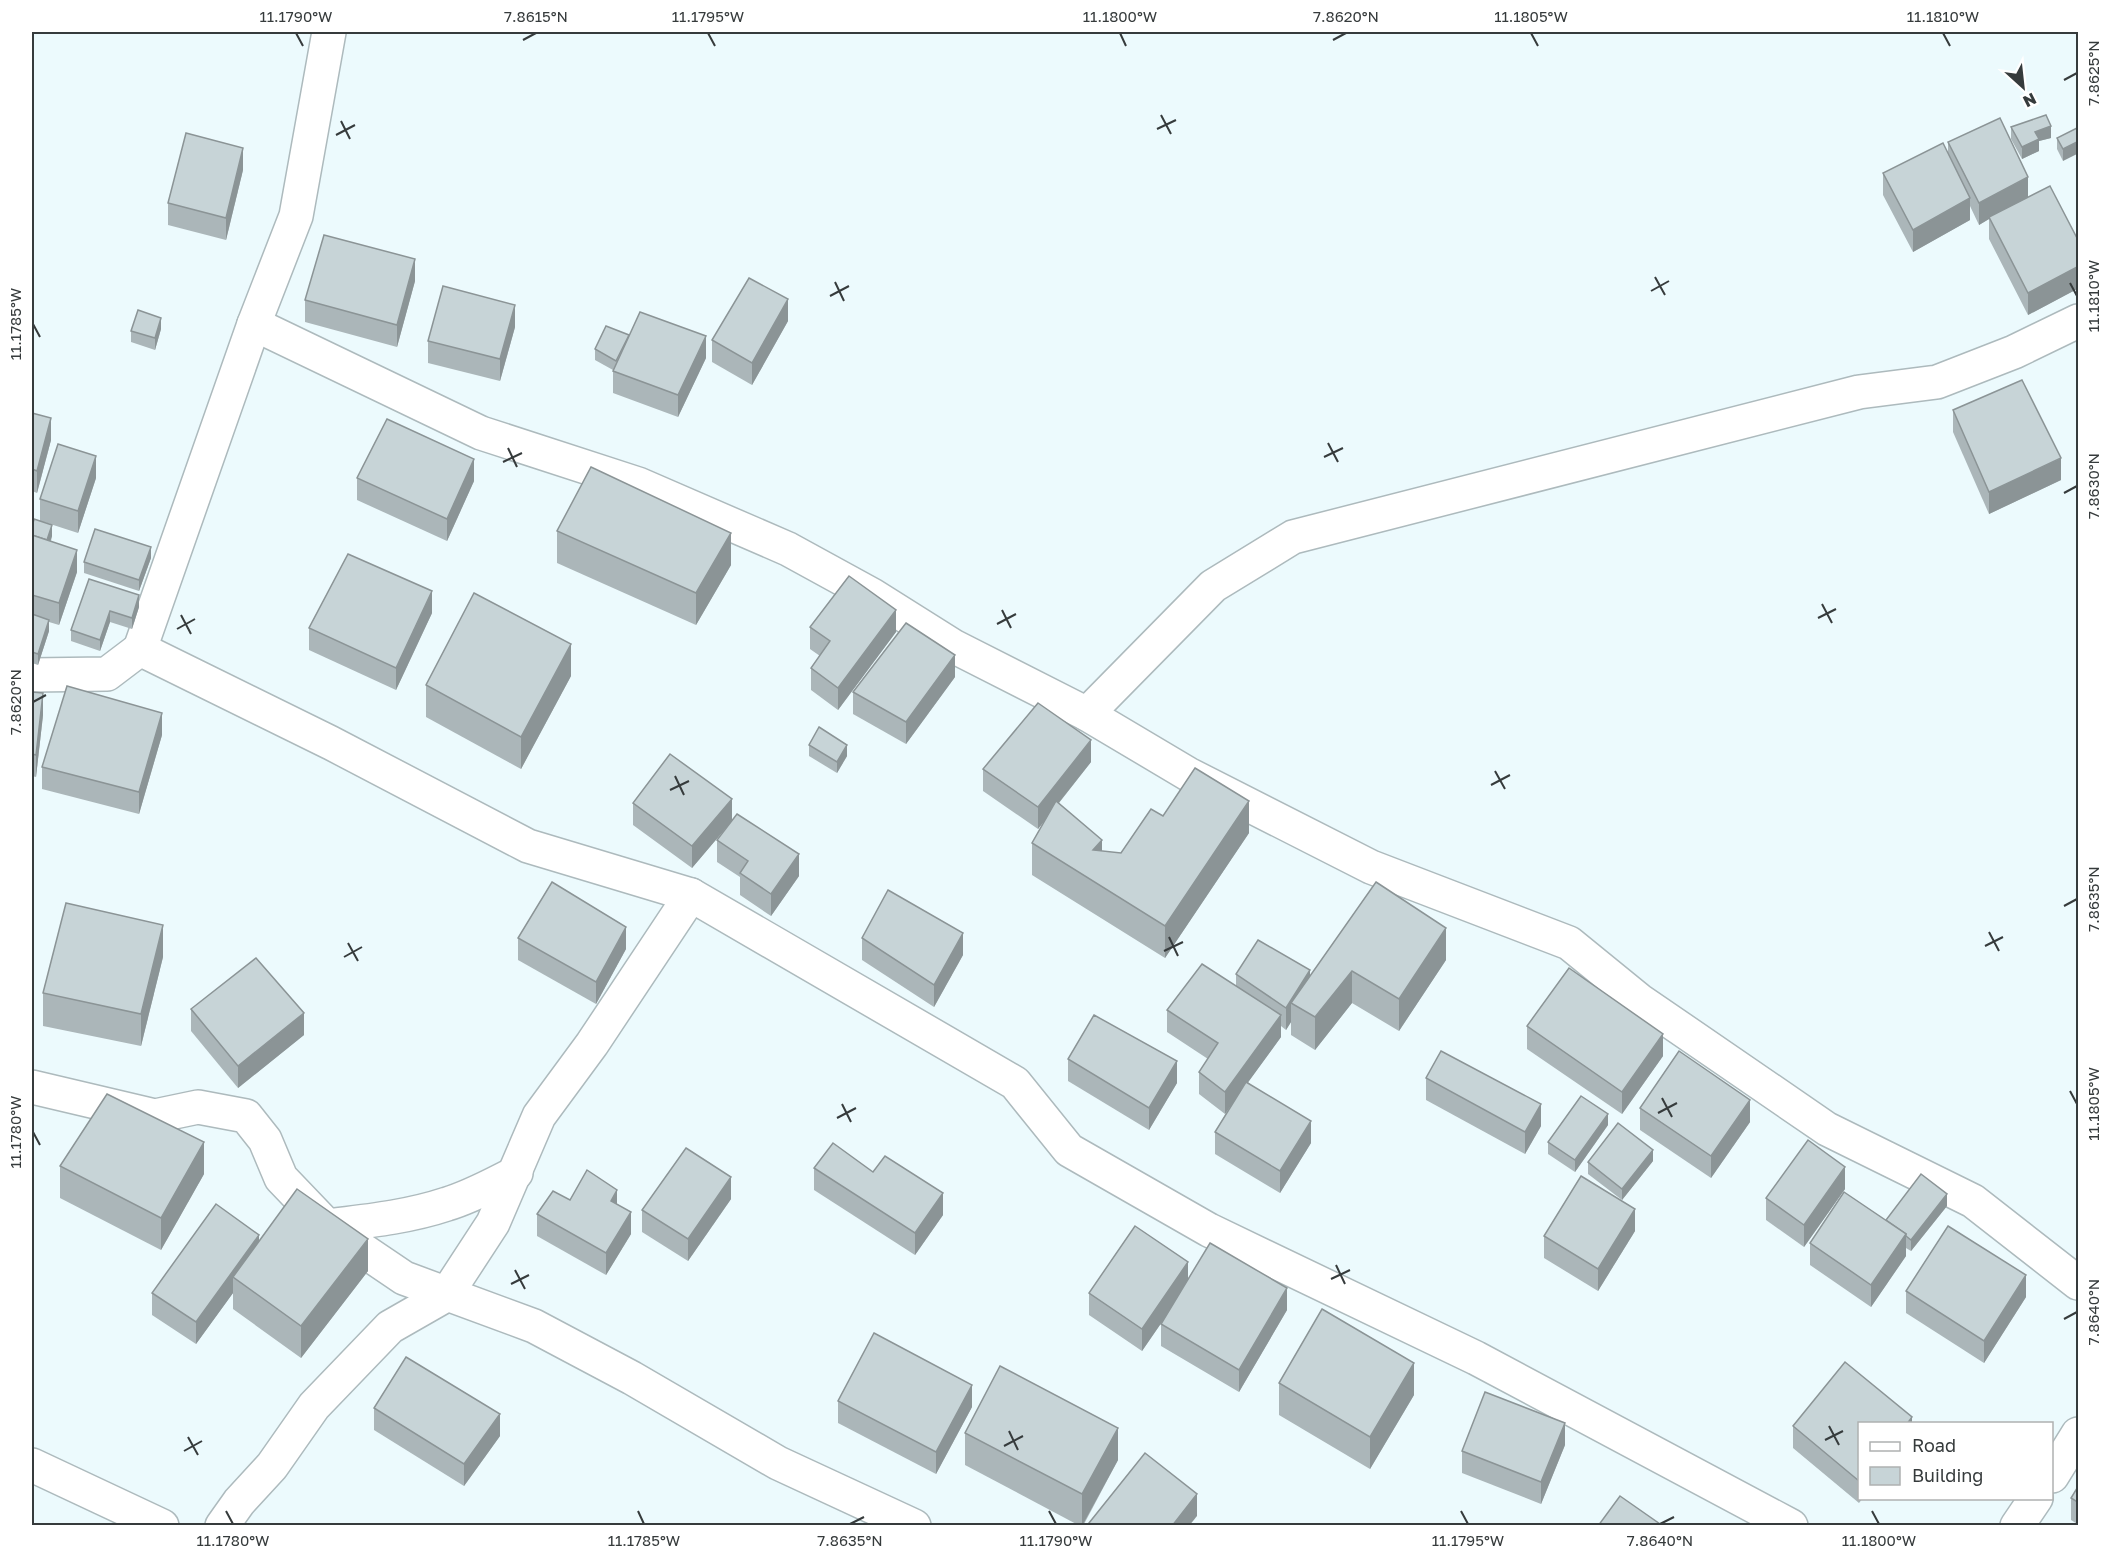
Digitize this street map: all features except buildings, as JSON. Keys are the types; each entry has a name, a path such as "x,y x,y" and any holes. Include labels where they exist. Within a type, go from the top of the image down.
{"street":[{"path":"32,675 107,674 140,650 254,324 296,216 329,32"},
{"path":"1087,714 1213,586 1293,537 1859,392 1937,382 2014,352 2079,321"},
{"path":"254,324 481,433 638,484 788,549 872,595 953,646 1087,714 1188,774 1371,867 1569,943 1639,1000 1827,1129 1973,1201 2079,1283"},
{"path":"140,650 331,743 528,846 691,895 1015,1083 1069,1150 1089,1162 1209,1230 1476,1358 1791,1526"},
{"path":"222,1526 239,1502 272,1466 314,1406 390,1327 446,1295 494,1223 539,1116 592,1044 691,895"},
{"path":"32,1087 155,1116 198,1107 246,1116 265,1140 281,1178 327,1226 404,1278 534,1326 632,1378 778,1463 914,1526"},
{"path":"327,1226 392,1218 450,1204 516,1173"},
{"path":"2053,1474 2079,1434"},
{"path":"32,1465 162,1526"},
{"path":"2018,1526 2035,1500"}]}
